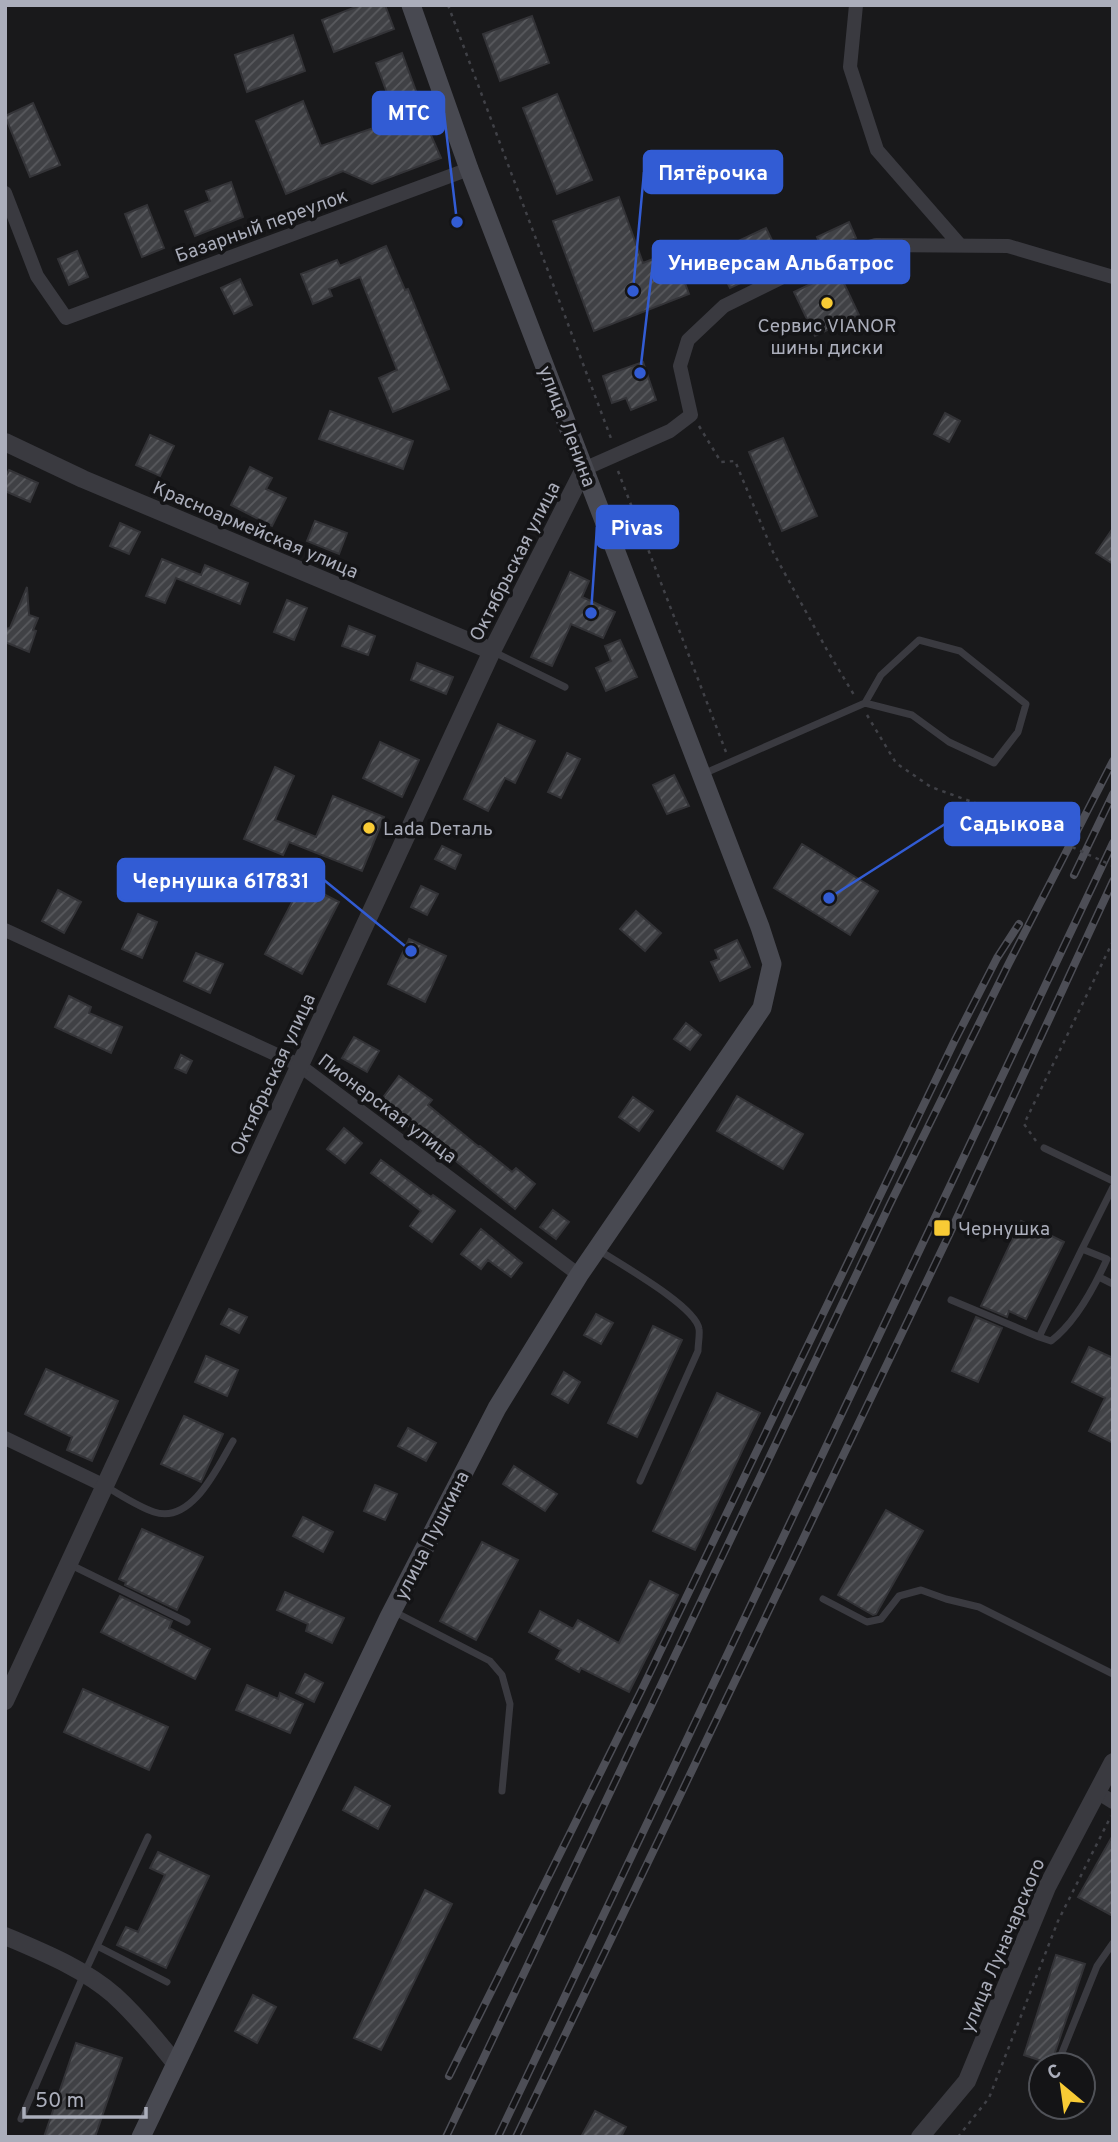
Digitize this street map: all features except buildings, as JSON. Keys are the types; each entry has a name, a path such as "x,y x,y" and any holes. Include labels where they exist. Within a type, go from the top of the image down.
{"main road":[{"name":"улица Ленина","path":"411,5 469,169 703,774 772,964"},
{"name":"улица Пушкина","path":"141,2137 393,1610 497,1408 579,1275 762,1008 772,964"}],"street":[{"path":"856,5 850,67 877,150 960,246"},
{"name":"Базарный переулок","path":"5,193 37,276 66,318 469,169"},
{"path":"584,469 670,431 691,415 680,366 688,340 724,306 799,269 876,245 1008,246 1110,272"},
{"name":"Красноармейская улица","path":"5,442 83,479 492,651"},
{"name":"Октябрьская улица","path":"5,1701 492,651 584,469"},
{"name":"Пионерская улица","path":"5,930 299,1065 579,1275"},
{"path":"5,1438 104,1486"},
{"name":"улица Луначарского","path":"920,2137 967,2081 1046,1887 1113,1762"},
{"path":"1097,1792 1113,1802"},
{"path":"5,1936 84,1974 112,1994 146,2027 175,2063"}],"lane":[{"path":"703,774 863,704 881,675 919,640 960,652 1026,704 1018,732 994,763 949,742 912,715 863,704"},
{"path":"492,651 565,687"},
{"path":"1044,1148 1113,1181"},
{"path":"1039,1337 1113,1187"},
{"path":"597,1249 677,1301 693,1315 699,1327 698,1350 640,1481"},
{"path":"951,1300 1051,1341 1065,1330 1099,1277 1107,1259 1082,1249"},
{"path":"1099,1277 1113,1284"},
{"path":"104,1486 156,1513 170,1513 197,1500 233,1441"},
{"path":"69,1563 187,1622"},
{"path":"823,1598 867,1622 881,1619 899,1596 921,1590 979,1607 1113,1674"},
{"path":"393,1610 490,1661 502,1675 510,1704 502,1791"},
{"path":"21,2119 148,1837"},
{"path":"1063,2051 1097,1966 1113,1943"},
{"path":"97,1946 167,1982"}],"path":[{"path":"448,5 615,454 619,479 730,762"},
{"path":"691,415 721,462 735,461 773,552 827,650 863,704 896,763 931,787 1000,812 1113,866"},
{"path":"1044,1148 1024,1124 1113,940"},
{"path":"958,2137 989,2098 1058,1921 1113,1812"}],"railway":[{"path":"446,2137 889,1206 1113,761"},
{"path":"1074,875 1113,794"},
{"path":"498,2137 1113,843"},
{"path":"516,2137 950,1233 1113,881"},
{"path":"449,2076 644,1685 954,1042 997,958 1019,924"}],"place":[{"name":"МТС","path":"457,222"},
{"name":"Пятёрочка","path":"633,291"},
{"name":"Сервис VIANOR шины диски","path":"827,303"},
{"name":"Универсам Альбатрос","path":"640,373"},
{"name":"Pivas","path":"591,613"},
{"name":"Lada Dеталь","path":"369,828"},
{"name":"Садыкова","path":"829,898"},
{"name":"Чернушка 617831","path":"411,951"},
{"name":"Чернушка","path":"942,1228"}]}
